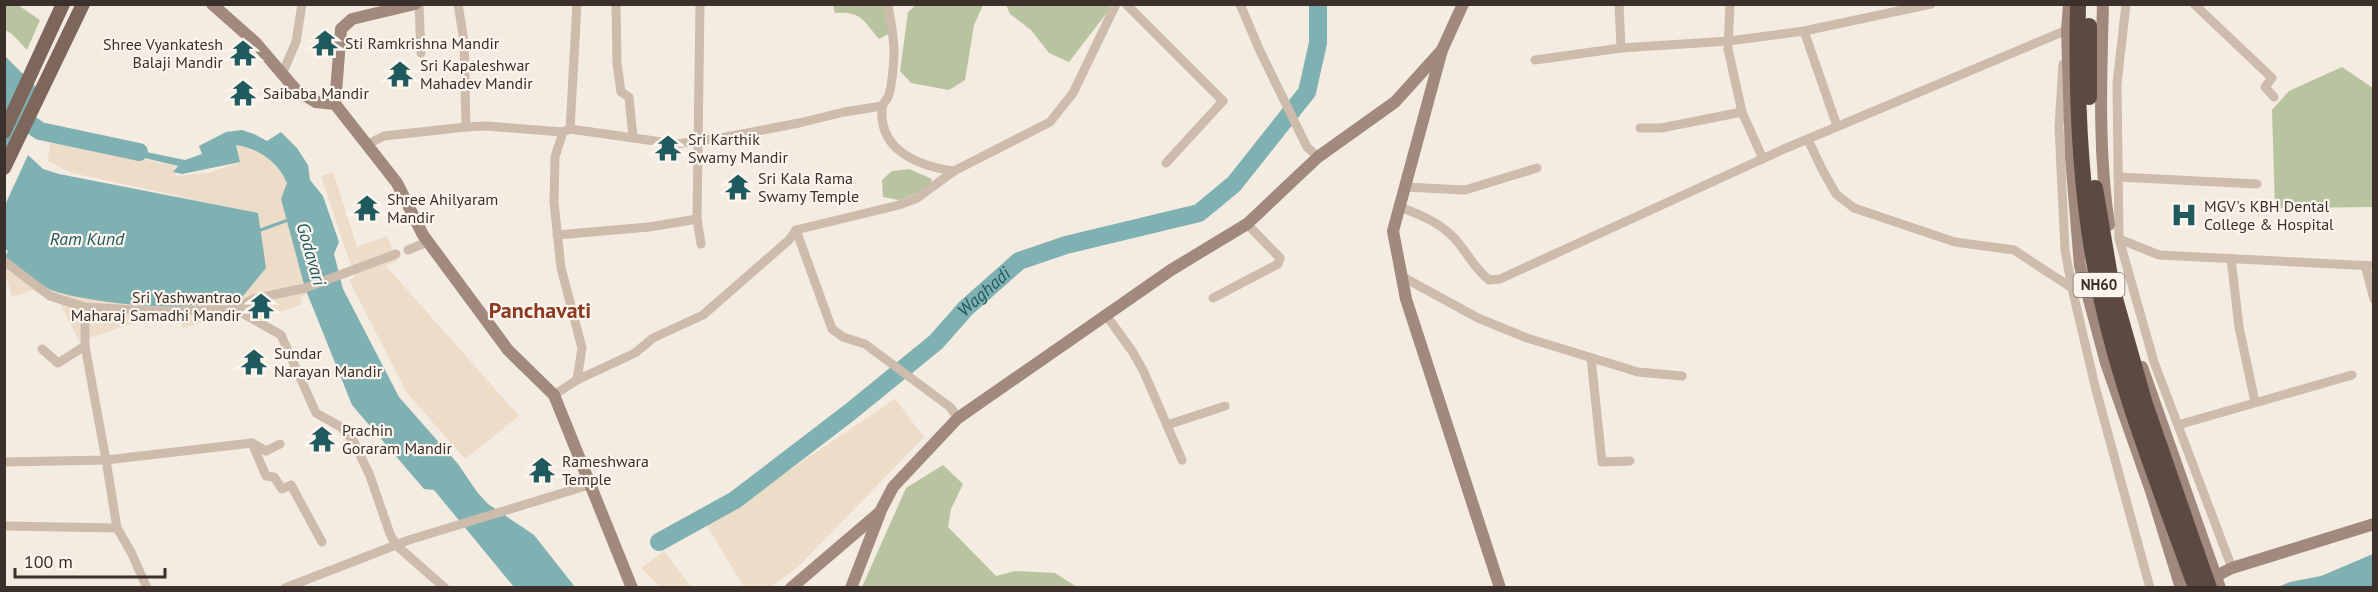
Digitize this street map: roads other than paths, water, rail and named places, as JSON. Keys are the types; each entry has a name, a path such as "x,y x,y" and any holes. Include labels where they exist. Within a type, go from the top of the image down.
{"highway":[{"name":"NH60","path":"2078,4 2078,111 2096,274 2129,401 2196,588"},
{"name":"NH60","path":"2090,4 2088,114 2096,194 2112,288 2144,401 2215,584"}],"main road":[{"path":"4,132 63,4"},
{"path":"4,168 82,5"}],"street":[{"path":"212,4 255,42 296,90 316,102 335,104"},
{"path":"282,74 296,42 302,4"},
{"path":"421,53 417,4 381,8 352,19 341,29 335,104 397,183 427,242 508,350 554,395 592,484 632,588"},
{"path":"458,4 464,41 466,127"},
{"path":"577,4 566,130 555,157 557,235 566,293 582,348 577,380"},
{"path":"616,4 617,64 621,92 629,96 633,137"},
{"path":"700,4 697,219 701,244"},
{"path":"888,4 894,50 889,96 882,106 883,130 891,144 910,159 932,168 954,171"},
{"path":"554,395 577,380 635,353 653,338 703,315 789,240 796,230 899,205 917,198 954,171 1050,122 1073,93 1116,4"},
{"path":"1126,4 1223,100 1166,163"},
{"path":"1240,4 1260,51 1307,147 1318,157"},
{"path":"1463,4 1442,50 1393,231 1401,276 1500,588"},
{"path":"1618,4 1621,48"},
{"path":"1730,4 1728,49 1742,112 1763,159"},
{"path":"1535,60 1621,48 1729,41 1804,31 1931,4"},
{"path":"2069,4 2059,127 2062,211 2072,288 2095,386 2150,588"},
{"path":"2103,4 2101,126 2105,197 2119,289 2138,354 2215,584"},
{"path":"2126,4 2117,84 2119,239 2141,322 2232,568"},
{"path":"2194,4 2272,78 2265,87 2274,97"},
{"path":"1400,207 1432,220 1456,240 1476,270 1489,280 1500,279 1837,126 2067,30"},
{"path":"2067,30 2071,157 2080,266 2106,363 2151,491 2181,588"},
{"path":"1804,31 1837,126"},
{"path":"851,588 892,487 958,418 1171,270 1247,224 1318,157 1395,102 1442,50"},
{"path":"366,145 384,136 486,126 566,130 676,144 726,138 882,106"},
{"path":"1640,128 1661,128 1742,112"},
{"path":"1808,140 1822,171 1836,194 1854,208 1955,242 2014,250 2072,288"},
{"path":"1405,187 1465,190 1537,168"},
{"path":"2118,177 2257,184"},
{"path":"557,235 649,227 697,219"},
{"path":"1213,298 1278,264 1280,258 1247,224"},
{"path":"796,230 832,329 843,337 865,345 950,407 958,418"},
{"path":"2119,239 2159,255 2369,266 2373,299"},
{"path":"408,250 427,242"},
{"path":"4,261 50,296 85,307 152,311 235,309 253,299 305,288 396,254"},
{"path":"2231,258 2239,327 2254,402"},
{"path":"1401,276 1478,318 1527,338 1638,372 1682,376"},
{"path":"85,307 85,346 117,528 147,588"},
{"path":"235,309 280,335 316,413 341,428 354,442 370,476 396,545 445,588"},
{"path":"1106,315 1143,370 1182,460"},
{"path":"42,349 58,363 85,346"},
{"path":"1591,358 1602,462 1630,461"},
{"path":"2178,425 2352,375"},
{"path":"1167,425 1225,406"},
{"path":"252,443 266,476 274,477 282,489 291,485 322,542"},
{"path":"4,462 106,460 252,443 266,451 280,444"},
{"path":"285,588 409,540 592,484"},
{"path":"791,588 880,512"},
{"path":"2190,588 2215,584 2232,568 2373,524"},
{"path":"4,526 117,528"}],"water":[{"path":"5,56 43,94 5,176"},
{"path":"242,130 267,141 281,132 297,148 308,165 310,180 323,196 339,242 334,254 343,289 399,397 458,464 488,504 534,535 575,587 514,587 434,490 424,489 352,405 305,288 281,199 287,183 273,163 252,149 236,145 240,162 182,174 173,172 178,166 115,151 117,146 185,160 202,154 199,146 226,132"},
{"name":"Ram Kund","path":"28,155 43,169 59,174 258,213 266,268 238,302 225,302 218,299 204,304 185,306 138,305 89,299 54,291 5,257 8,251 5,249 5,205"},
{"path":"2373,554 2373,587 2278,587 2290,582 2321,576"}],"waterway":[{"name":"Waghadi","path":"659,542 735,500 850,412 936,342 966,308 1019,261 1066,245 1199,213 1234,184 1307,92 1318,43 1318,4"},
{"name":"Godavari","path":"4,106 40,131 139,152"},
{"path":"258,231 288,220"}],"place":[{"name":"Sti Ramkrishna Mandir","path":"325,43"},
{"name":"Shree Vyankatesh Balaji Mandir","path":"243,53"},
{"name":"Sri Kapaleshwar Mahadev Mandir","path":"400,74"},
{"name":"Saibaba Mandir","path":"243,93"},
{"name":"Sri Karthik Swamy Mandir","path":"668,148"},
{"name":"Sri Kala Rama Swamy Temple","path":"738,187"},
{"name":"Shree Ahilyaram Mandir","path":"367,208"},
{"name":"MGV's KBH Dental College & Hospital","path":"2184,215"},
{"name":"Sri Yashwantrao Maharaj Samadhi Mandir","path":"261,306"},
{"name":"Sundar Narayan Mandir","path":"254,362"},
{"name":"Prachin Goraram Mandir","path":"322,439"},
{"name":"Rameshwara Temple","path":"542,470"}],"district":[{"name":"Panchavati","path":"540,310"}]}
